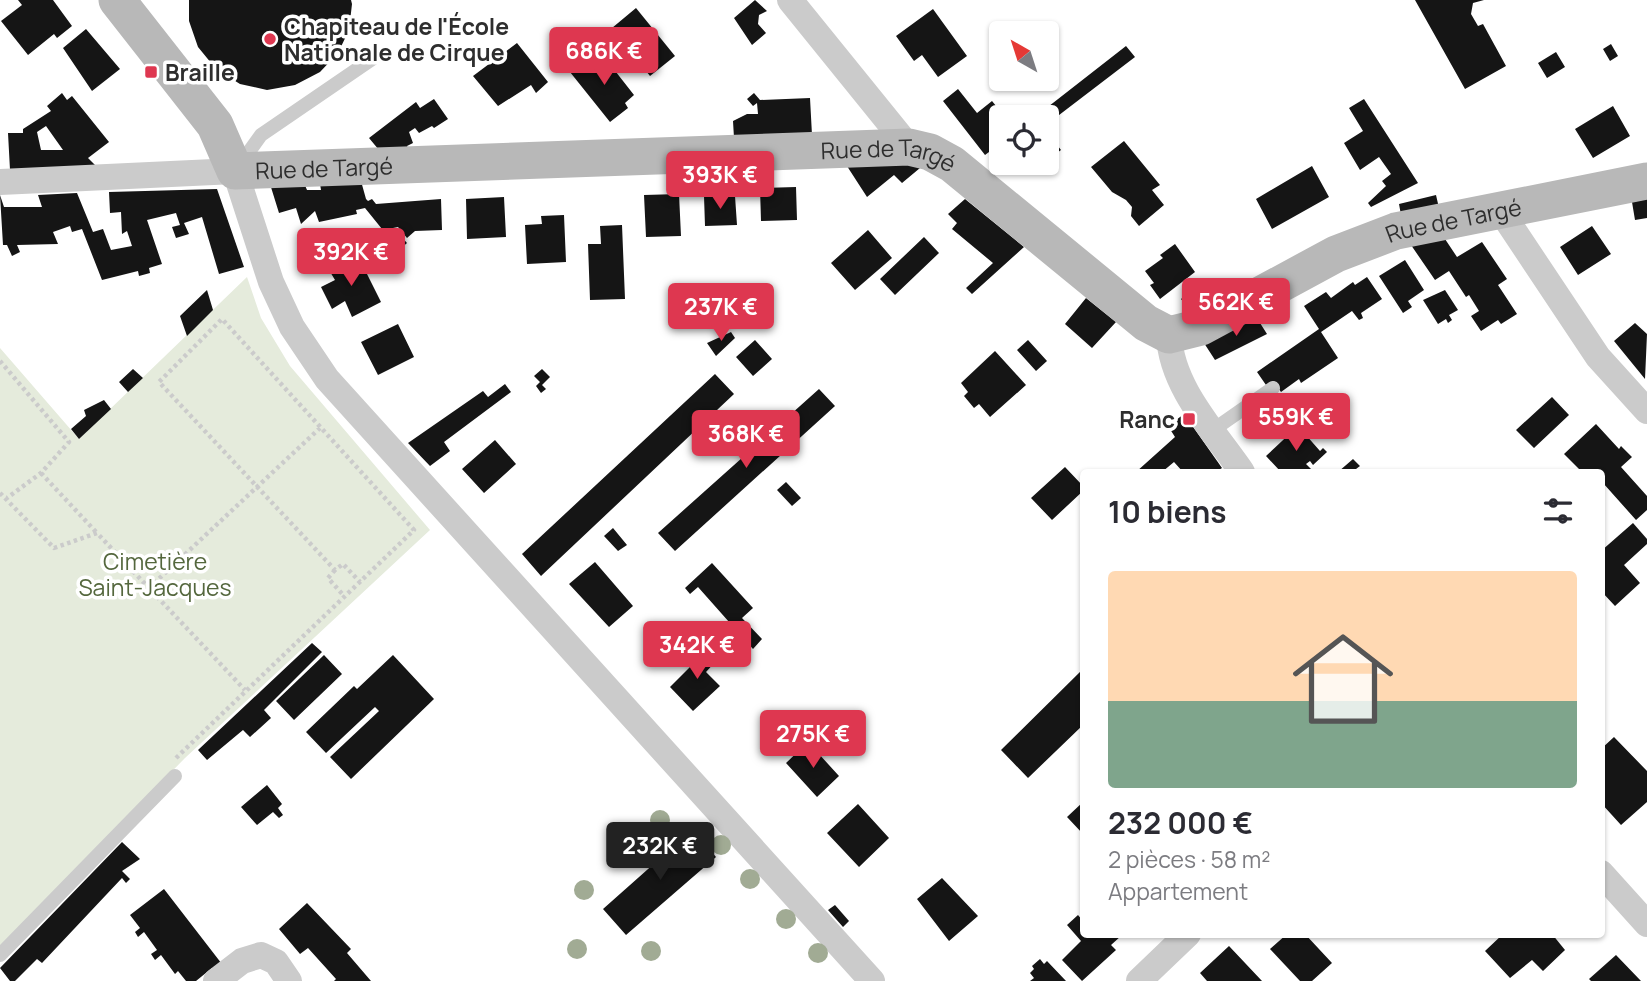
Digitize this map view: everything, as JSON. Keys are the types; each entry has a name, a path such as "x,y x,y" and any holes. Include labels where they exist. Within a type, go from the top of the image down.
{"street":[{"path":"117,0 215,125 235,171 271,282 292,327 327,379 867,976"},
{"path":"790,0 909,147"},
{"name":"Rue de Targé","path":"0,182 909,147 930,152 952,164 1146,323 1169,335 1201,327 1336,254 1396,231 1647,181"},
{"path":"1500,210 1598,358 1647,411"},
{"path":"1169,335 1170,356 1179,379 1240,469"},
{"path":"1605,877 1647,924"},
{"path":"1139,981 1184,938"},
{"path":"216,981 242,961 261,955 276,962 289,981"}],"lane":[{"path":"235,171 261,135 374,57"},
{"path":"1213,430 1273,388"},
{"path":"0,956 172,770"}],"path":[{"path":"172,770 245,690 414,530 222,319 159,382 335,570"},
{"path":"0,360 69,442 41,473 7,498"},
{"path":"149,588 320,428"},
{"path":"41,473 245,690"},
{"path":"0,492 54,548 97,533"},
{"path":"344,596 328,578 335,570 343,564 359,582"}],"green space":[{"name":"Cimetière Saint-Jacques","path":"247,277 261,318 290,366 430,530 185,758 0,947 0,348 79,439"}],"building":[{"path":"18,0 53,0 72,26 57,38 54,34 28,55 1,21 22,5"},
{"name":"Chapiteau de l'École Nationale de Cirque","path":"189,0 351,0 352,4 349,30 338,53 320,72 295,85 267,90 240,84 216,69 198,47 189,21"},
{"path":"755,0 767,11 759,15 758,24 766,33 752,45 734,18"},
{"path":"1415,0 1484,0 1473,3 1471,14 1478,26 1483,24 1506,66 1465,89"},
{"path":"636,8 675,56 650,76 612,28"},
{"path":"933,9 967,56 938,77 922,55 914,61 896,36"},
{"path":"86,29 120,69 92,91 63,48"},
{"path":"517,43 548,82 536,93 531,85 498,106 473,76"},
{"path":"1611,44 1618,56 1610,61 1603,49"},
{"path":"1126,46 1135,57 1059,115 1059,105 1050,105"},
{"path":"1556,52 1565,67 1547,78 1538,63"},
{"path":"605,58 634,95 625,103 628,108 610,122 570,72 586,59 593,68"},
{"path":"958,89 977,113 992,101 995,105 989,105 989,152 985,155 943,101"},
{"path":"62,93 67,100 72,96 109,142 88,158 96,166 10,170 8,133 23,133 23,129 51,111 47,106","holes":["46,126 63,150 41,150 37,132"]},
{"path":"754,93 760,100 810,98 812,135 734,138 733,121 747,114 758,114 757,103 753,106 747,99"},
{"path":"434,99 448,119 419,133 415,128 409,132 413,143 407,146 409,150 379,150 369,138 416,102 420,108"},
{"path":"1364,99 1418,183 1371,207 1368,203 1386,186 1382,181 1391,174 1379,157 1360,170 1344,143 1363,131 1349,108"},
{"path":"1613,106 1630,136 1593,158 1575,129"},
{"path":"1124,141 1160,185 1152,190 1164,205 1139,226 1131,216 1132,207 1112,192 1091,167"},
{"path":"903,161 920,168 902,183 894,175 867,197 845,163"},
{"path":"1312,166 1329,197 1272,229 1256,199"},
{"path":"361,181 366,199 372,199 376,204 441,199 442,230 415,231 407,238 398,227 393,228 407,243 399,250 365,208 356,210 357,214 319,222 315,211 301,224 296,208 279,213 270,184 304,183 307,190 321,190 320,184"},
{"path":"796,187 797,220 761,221 760,188"},
{"path":"217,189 244,267 219,274 202,217 184,223 189,234 176,238 172,227 180,225 176,213 147,220 162,264 149,268 150,273 139,276 138,271 102,280 82,229 72,232 70,226 53,232 58,244 17,245 20,252 12,256 7,245 3,245 0,195 4,207 42,207 38,195 77,193 93,232 103,229 111,250 132,246 127,231 122,234 121,212 110,213 109,192"},
{"path":"679,194 681,236 646,237 644,195"},
{"path":"1436,195 1439,208 1401,215 1399,204"},
{"path":"704,196 735,196 737,225 705,226"},
{"path":"504,197 506,237 467,239 466,199"},
{"path":"965,199 1024,247 972,294 966,288 993,263 952,229 957,223 948,214"},
{"path":"1647,199 1647,218 1635,220 1632,202"},
{"path":"564,215 566,262 527,264 525,225 542,224 541,216"},
{"path":"622,225 625,299 590,300 588,244 601,244 600,226"},
{"path":"1592,226 1611,254 1578,275 1560,247"},
{"path":"868,230 892,258 855,290 831,263"},
{"path":"924,237 939,253 895,295 880,279"},
{"path":"1445,239 1457,257 1482,242 1507,279 1498,285 1517,314 1501,324 1498,320 1481,331 1471,316 1479,311 1469,295 1466,297 1449,271 1435,280 1411,245"},
{"path":"1175,244 1195,272 1160,299 1150,285 1154,283 1145,271 1163,258 1160,255"},
{"path":"358,256 381,302 352,317 345,301 332,309 321,287 335,280 329,270"},
{"path":"1405,260 1424,290 1408,301 1412,307 1403,313 1379,276"},
{"path":"1367,277 1382,299 1361,313 1363,318 1359,320 1352,311 1321,332 1338,358 1301,383 1299,379 1281,392 1273,381 1266,385 1257,372 1319,329 1304,306 1326,292 1331,298 1353,282 1355,285"},
{"path":"207,290 213,310 187,336 180,316"},
{"path":"1445,290 1458,310 1449,315 1452,320 1448,323 1446,319 1438,324 1423,300"},
{"path":"1191,291 1205,307 1191,311 1181,299"},
{"path":"1086,298 1116,322 1092,348 1065,324"},
{"path":"1255,315 1267,334 1215,360 1204,343"},
{"path":"1635,323 1647,334 1645,379 1614,341"},
{"path":"398,324 414,357 378,375 361,342"},
{"path":"731,332 735,338 716,356 707,343"},
{"path":"755,340 772,359 753,376 736,357"},
{"path":"1028,340 1047,361 1036,371 1017,350"},
{"path":"995,351 1026,385 990,417 979,404 974,408 964,396 968,392 961,383"},
{"path":"133,369 143,378 128,392 119,382"},
{"path":"542,369 550,377 542,385 546,389 541,393 536,386 540,382 534,376"},
{"path":"715,374 734,394 541,576 522,554"},
{"path":"505,384 511,392 444,442 450,451 430,466 408,443 483,391 488,397"},
{"path":"819,389 835,406 675,551 658,533"},
{"path":"1552,397 1569,415 1534,448 1516,430"},
{"path":"104,400 111,409 79,439 71,429 86,416 84,410"},
{"path":"1184,414 1222,468 1180,469 1174,462 1166,469 1139,469 1175,437 1168,426"},
{"path":"1596,424 1619,449 1621,446 1632,457 1621,467 1647,496 1647,510 1636,520 1605,485 1605,469 1579,469 1564,454"},
{"path":"1298,426 1320,451 1323,448 1327,452 1313,465 1310,461 1306,464 1311,469 1278,469 1266,456"},
{"path":"495,440 516,464 484,493 462,469"},
{"path":"1353,459 1360,466 1356,469 1341,469"},
{"path":"1065,467 1080,483 1080,494 1052,520 1031,498"},
{"path":"786,482 801,498 792,506 777,490"},
{"path":"1633,523 1647,539 1647,544 1624,565 1640,583 1615,606 1605,595 1605,548"},
{"path":"613,528 627,545 618,551 604,536"},
{"path":"595,562 633,606 609,627 569,584"},
{"path":"712,563 753,608 742,618 762,639 753,649 698,587 690,594 685,588"},
{"path":"312,643 322,652 264,710 271,718 250,737 243,730 207,760 198,750"},
{"path":"675,643 683,652 668,666 659,657"},
{"path":"703,647 716,661 706,672 720,686 693,711 670,687 695,662 691,659"},
{"path":"324,655 342,674 294,720 276,701"},
{"path":"393,655 434,699 351,779 330,757 379,711 375,707 326,753 306,732 354,686 357,689"},
{"path":"1080,672 1080,728 1028,778 1001,750"},
{"path":"1614,737 1647,771 1647,802 1621,825 1605,807 1605,745"},
{"path":"808,742 839,776 817,797 786,763"},
{"path":"267,785 282,804 278,808 283,815 279,818 273,812 257,825 241,807"},
{"path":"858,804 889,838 859,867 827,833"},
{"path":"1080,805 1080,831 1067,817"},
{"path":"692,830 716,857 626,935 603,909"},
{"path":"122,842 140,859 122,871 130,879 126,883 122,878 42,963 37,959 15,981 10,981 0,968"},
{"path":"942,878 978,916 949,941 917,899"},
{"path":"164,889 225,968 212,968 196,981 186,981 178,971 175,974 161,955 155,960 151,954 157,950 144,932 138,937 135,932 140,928 130,915"},
{"path":"307,903 351,949 347,953 371,981 334,981 336,979 308,948 300,954 279,929"},
{"path":"835,905 849,921 843,927 828,910"},
{"path":"1078,915 1080,938 1119,938 1111,945 1116,950 1082,981 1062,960 1081,941 1067,925"},
{"path":"1282,938 1309,938 1332,963 1312,981 1300,981 1270,949"},
{"path":"1499,938 1555,938 1565,950 1543,971 1532,960 1510,978 1485,951"},
{"path":"1229,946 1262,981 1207,981 1200,973"},
{"path":"1616,955 1641,981 1589,979"},
{"path":"1040,959 1044,964 1047,961 1066,981 1030,981 1034,978 1030,973 1034,969 1032,966"}],"place":[{"name":"Chapiteau de l'École Nationale de Cirque","path":"270,39"},
{"name":"Braille","path":"151,72"},
{"name":"Ranc","path":"1189,419"}]}
